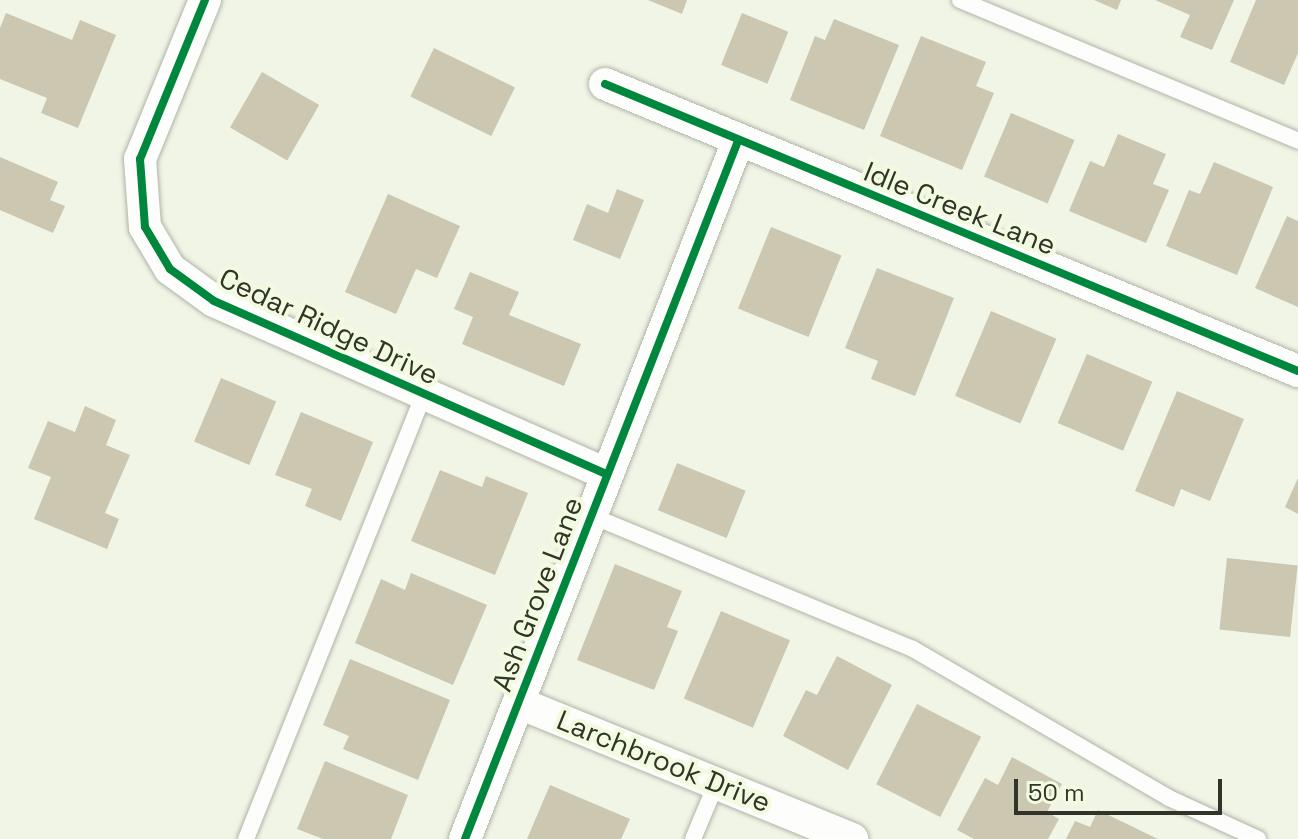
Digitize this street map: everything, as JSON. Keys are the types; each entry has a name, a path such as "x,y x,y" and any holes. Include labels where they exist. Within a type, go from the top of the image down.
{"street":[{"name":"Cedar Ridge Drive","path":"205,0 140,159 145,227 163,260 214,301 606,474"},
{"name":"Idle Creek Lane","path":"605,84 1298,371"},
{"name":"Ash Grove Lane","path":"465,839 738,141"},
{"name":"Larchbrook Drive","path":"519,703 852,839"}],"lane":[{"path":"960,0 1298,141"},
{"path":"246,839 424,394"},
{"path":"592,516 913,649 1169,798 1258,839"},
{"path":"693,839 717,782"}],"building":[{"path":"648,0 687,0 682,14"},
{"path":"1094,0 1121,0 1117,10"},
{"path":"1155,0 1234,0 1212,50 1180,37 1190,15"},
{"path":"1256,0 1298,0 1298,53 1284,85 1230,62"},
{"path":"6,13 72,40 80,20 116,35 78,128 41,113 47,98 0,79 0,28"},
{"path":"742,13 788,32 767,84 721,65"},
{"path":"834,19 899,45 864,130 790,100 815,36 825,40"},
{"path":"921,36 986,62 976,86 994,93 962,170 880,136"},
{"path":"434,48 515,87 491,136 410,97"},
{"path":"262,72 319,105 287,160 230,127"},
{"path":"1011,113 1075,140 1048,203 984,177"},
{"path":"1118,134 1166,154 1153,184 1169,190 1146,243 1069,211 1090,161 1104,167"},
{"path":"0,157 58,182 50,200 65,206 53,233 0,210"},
{"path":"1214,162 1273,187 1237,275 1166,246 1189,190 1200,194"},
{"path":"617,189 644,200 620,259 573,240 587,204 608,213"},
{"path":"388,194 460,226 437,278 416,269 396,314 345,292"},
{"path":"1287,216 1298,221 1298,307 1255,288"},
{"path":"771,227 841,255 809,337 738,309"},
{"path":"877,268 954,298 915,396 871,379 878,361 845,348"},
{"path":"470,272 519,292 509,315 581,344 564,386 462,344 473,317 454,309"},
{"path":"991,311 1056,339 1020,423 955,396"},
{"path":"1087,354 1152,382 1123,451 1058,423"},
{"path":"221,378 276,401 249,465 194,442"},
{"path":"1177,391 1244,419 1210,501 1181,489 1174,507 1135,491"},
{"path":"85,406 116,420 106,445 130,455 105,513 119,519 107,549 34,519 51,477 28,468 48,421 75,432"},
{"path":"301,412 373,442 341,521 305,506 312,489 275,475"},
{"path":"677,463 746,491 727,538 658,510"},
{"path":"440,470 482,487 486,476 528,493 495,575 411,541"},
{"path":"1298,478 1298,514 1285,507"},
{"path":"1227,558 1298,565 1290,637 1219,630"},
{"path":"615,564 682,591 667,627 678,631 654,690 577,660"},
{"path":"411,573 487,605 453,685 355,643 381,579 405,590"},
{"path":"721,611 790,640 753,728 684,698"},
{"path":"837,656 892,685 848,770 783,736 806,690 817,695"},
{"path":"350,659 450,700 418,780 343,749 349,736 323,725"},
{"path":"917,704 981,737 940,817 876,784"},
{"path":"1012,757 1062,784 1047,812 1059,819 1048,839 974,839 957,830 985,778 998,785"},
{"path":"325,761 408,795 391,839 323,839 297,829"},
{"path":"550,785 630,819 621,839 527,839"},
{"path":"1098,810 1158,839 1066,839 1075,821 1090,827"}],"cycle path":[{"path":"205,0 140,159 145,227 170,269 214,301 606,474"},
{"path":"605,84 1298,371"},
{"path":"465,839 738,141"}]}
